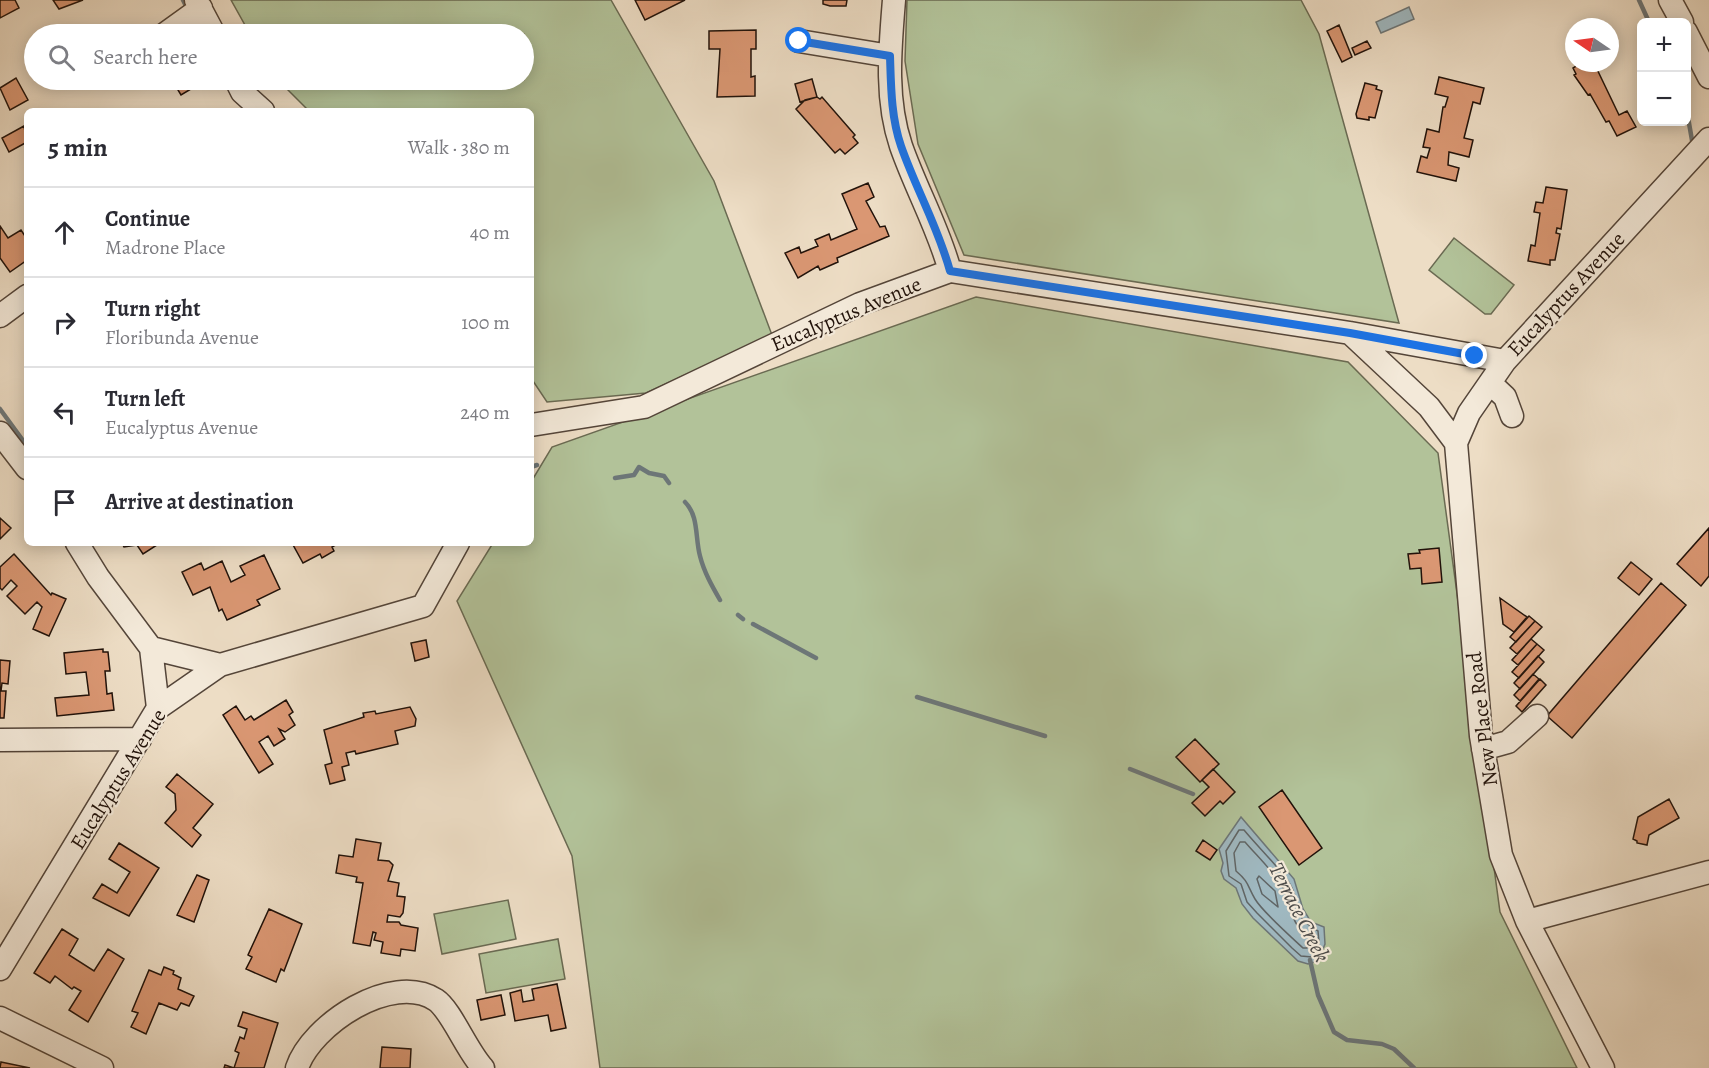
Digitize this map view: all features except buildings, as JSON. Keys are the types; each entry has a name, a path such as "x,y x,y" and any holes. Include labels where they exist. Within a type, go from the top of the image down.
{"street":[{"path":"894,0 890,56 891,103 901,145 942,241 950,271"},
{"path":"1670,0 1680,18"},
{"path":"188,15 200,24"},
{"path":"799,41 890,56"},
{"path":"1691,42 1709,77"},
{"path":"241,90 260,108"},
{"name":"Eucalyptus Avenue","path":"534,424 644,407 860,304 950,271 1350,333 1505,361 1702,148"},
{"path":"0,316 24,298"},
{"path":"1350,333 1429,407 1456,443"},
{"name":"New Place Road","path":"1505,361 1469,412 1456,443 1484,749 1501,855 1527,921 1603,1068"},
{"path":"1490,383 1505,397 1512,416"},
{"path":"0,432 24,464"},
{"path":"79,546 98,577 151,648 158,708"},
{"name":"Eucalyptus Avenue","path":"0,969 158,708 220,665 423,606 456,546"},
{"path":"151,648 220,665"},
{"path":"1484,749 1508,742 1537,716"},
{"path":"0,740 140,739"},
{"path":"1527,921 1709,872"},
{"path":"297,1068 302,1054 329,1025 368,1000 390,991 422,993 437,1001 472,1056 483,1068"},
{"path":"0,1018 102,1068"}],"green space":[{"path":"231,0 611,0 714,181 772,335 646,393 547,402 534,382 534,108 306,108 288,90 534,90 534,24 244,24"},
{"path":"907,0 1301,0 1319,34 1399,323 964,255 918,144 905,61"},
{"path":"1454,238 1514,285 1491,314 1485,314 1429,270"},
{"path":"976,297 1348,362 1438,453 1500,912 1577,1068 600,1068 572,856 457,601 491,546 534,546 534,477 552,447"},
{"path":"508,900 516,939 442,954 434,914"},
{"path":"558,939 565,979 486,993 479,954"}],"water":[{"path":"1409,7 1414,19 1381,33 1376,22"},
{"path":"1241,817 1294,879 1303,909 1311,922 1324,927 1325,944 1318,961 1308,964 1298,961 1253,918 1242,904 1236,888 1224,879 1219,849"}],"waterway":[{"name":"Terrace Creek","path":"183,0 188,10"},
{"path":"1639,0 1647,18"},
{"path":"1690,126 1693,146"},
{"path":"0,409 24,442"},
{"name":"Terrace Creek","path":"615,478 634,475 639,467 649,473 664,476 669,483"},
{"name":"Terrace Creek","path":"685,502 695,520 698,549 704,568 720,600"},
{"name":"Terrace Creek","path":"738,615 743,619"},
{"name":"Terrace Creek","path":"753,624 816,658"},
{"name":"Terrace Creek","path":"917,697 1045,736"},
{"name":"Terrace Creek","path":"1130,769 1193,794"},
{"name":"Terrace Creek","path":"1310,960 1318,995 1334,1032 1347,1040 1382,1044 1394,1049 1414,1068"}],"route":[{"path":"799,41 890,56 891,103 901,145 942,241 950,271 1350,333 1475,356"}]}
